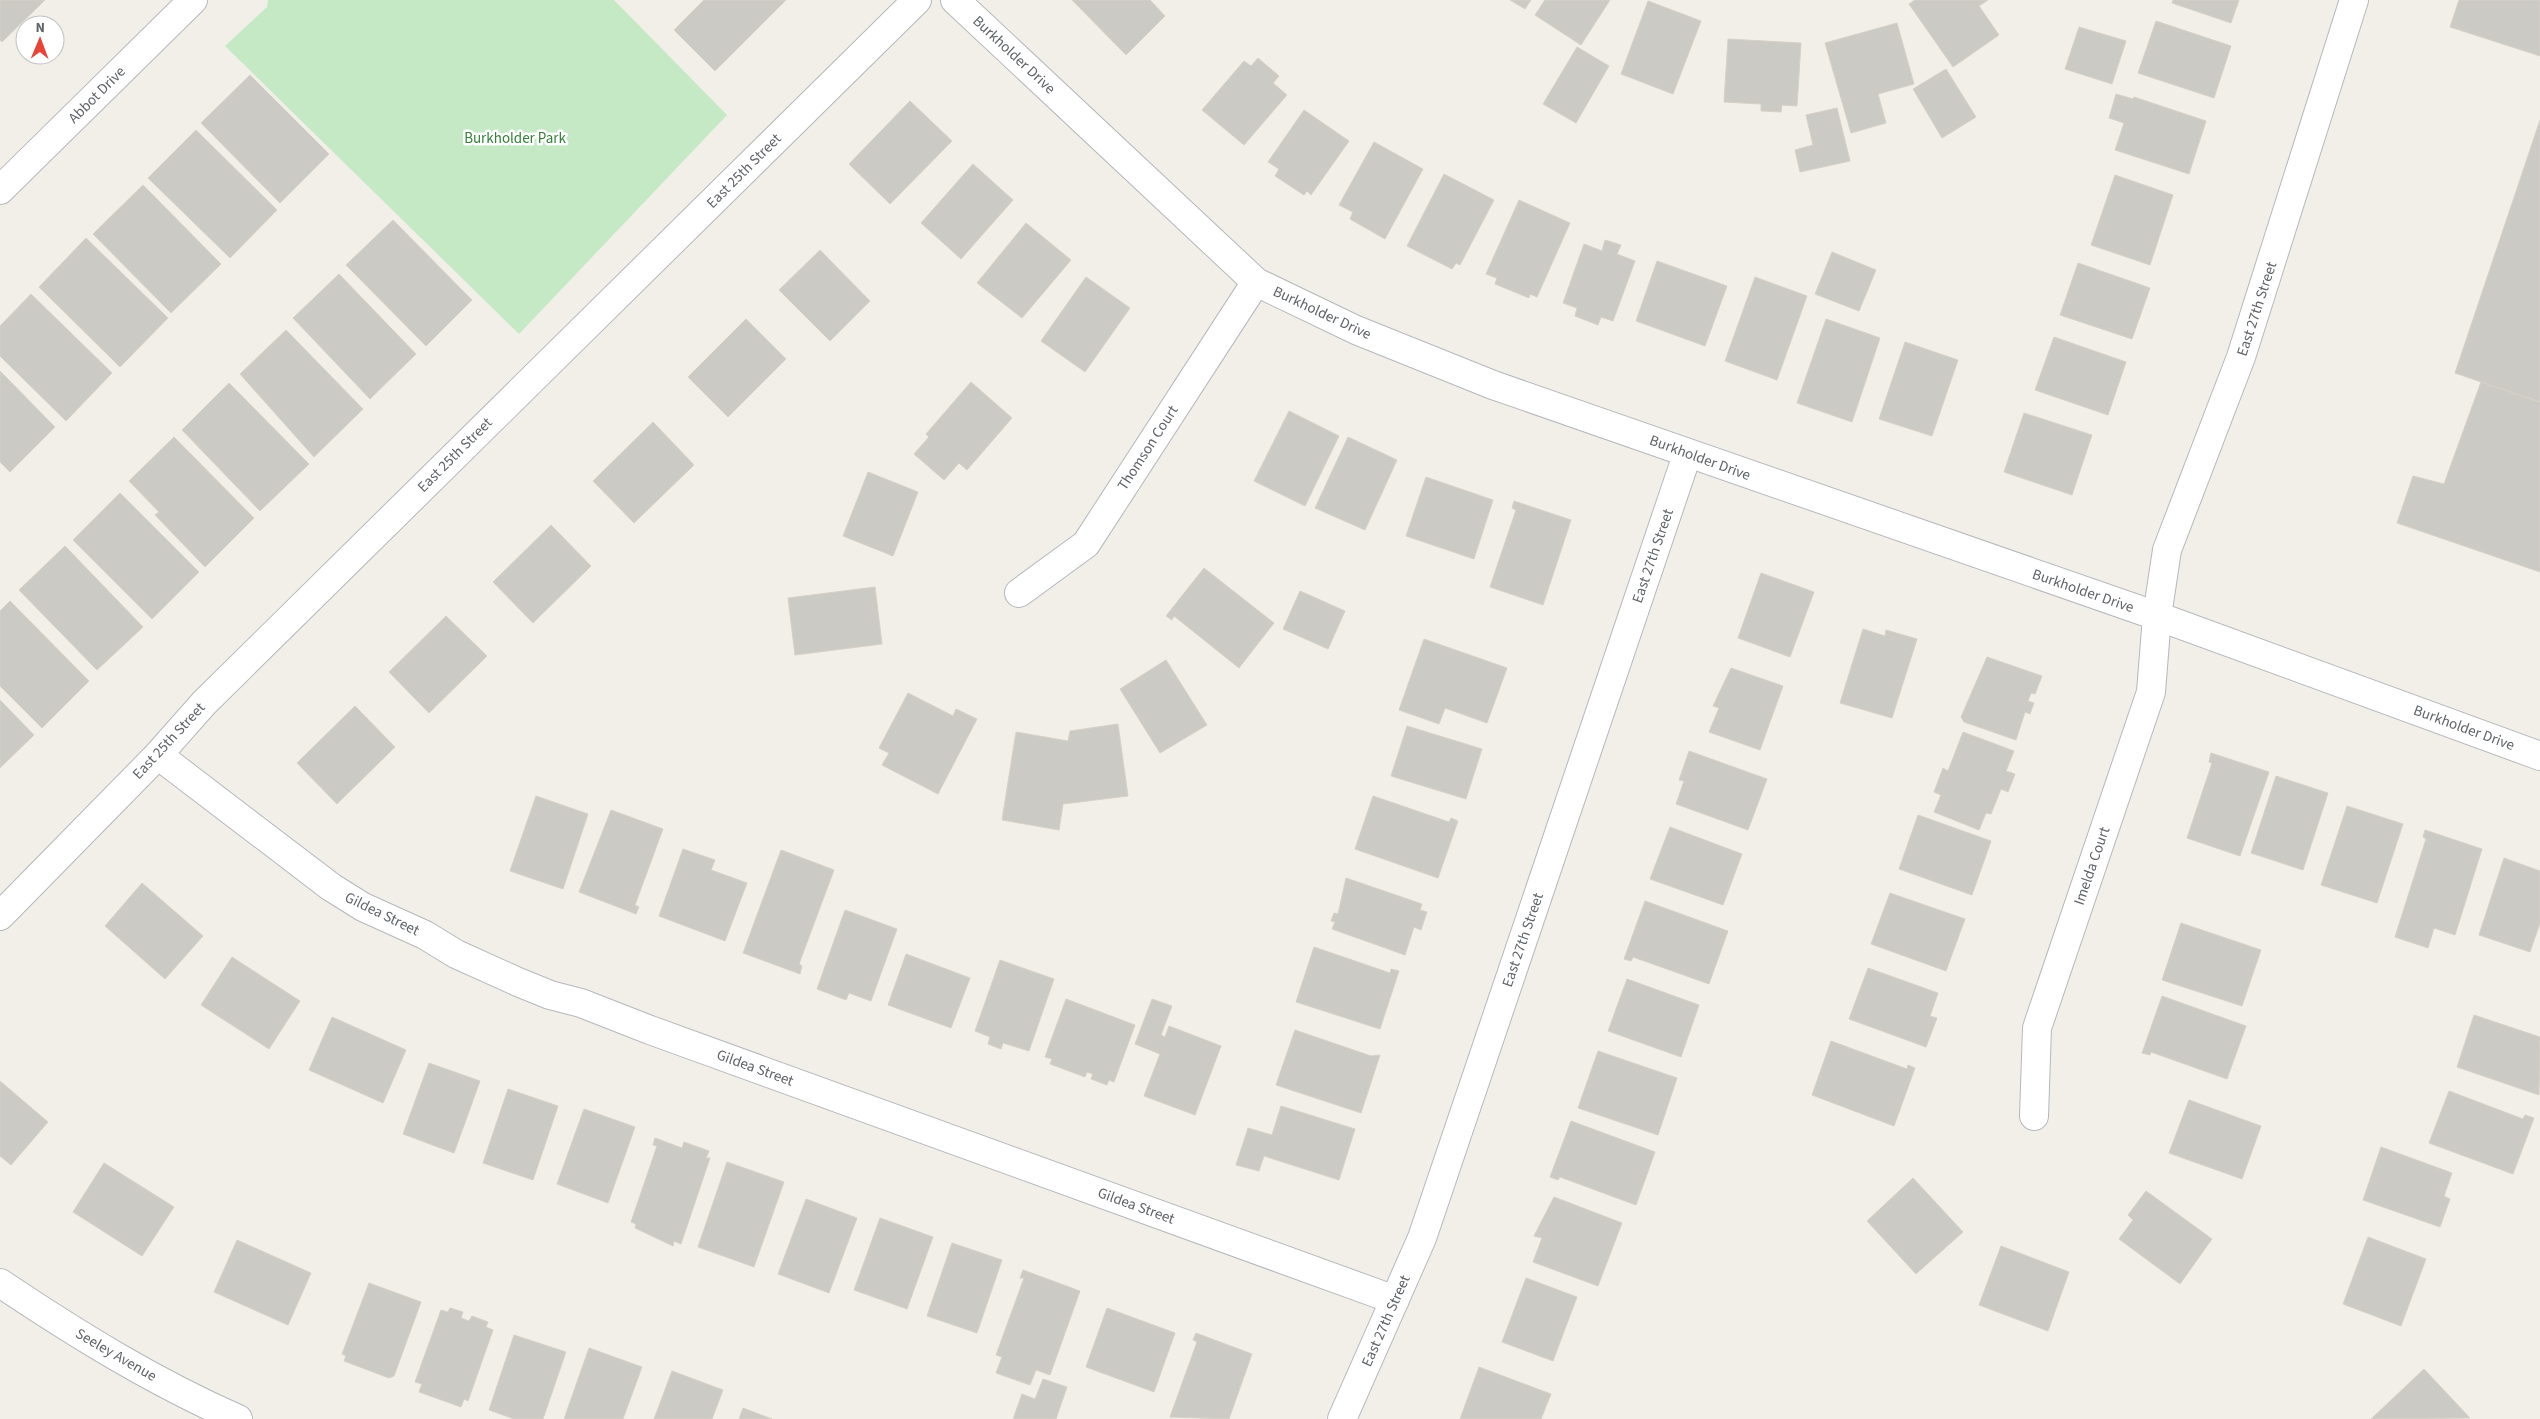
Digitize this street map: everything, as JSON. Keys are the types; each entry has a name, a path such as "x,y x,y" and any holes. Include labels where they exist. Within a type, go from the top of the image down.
{"street":[{"name":"Abbot Drive","path":"0,190 193,0"},
{"name":"East 25th Street","path":"0,916 158,755 204,703 917,0"},
{"name":"Burkholder Drive","path":"955,0 1256,282 1356,330 1475,378 1688,454 2157,616 2540,756"},
{"name":"East 27th Street","path":"2157,616 2167,550 2242,357 2354,0"},
{"name":"Thomson Court","path":"1019,593 1086,544 1256,282"},
{"name":"East 27th Street","path":"1342,1419 1426,1228 1688,454"},
{"name":"Imelda Court","path":"2034,1116 2037,1028 2151,692 2157,616"},
{"name":"Gildea Street","path":"158,755 332,887 362,907 425,935 456,954 518,982 550,995 581,1003 650,1030 1395,1300"},
{"name":"Seeley Avenue","path":"0,1283 58,1322 126,1362 201,1403 238,1419"}],"green space":[{"name":"Burkholder Park","path":"268,0 614,0 727,115 519,334 225,46 267,7"}],"building":[{"path":"0,0 45,0 30,15 15,15 15,29 2,42 0,40"},
{"path":"704,0 786,0 715,71 674,30"},
{"path":"1072,0 1150,0 1165,16 1126,55"},
{"path":"1510,0 1531,0 1525,9"},
{"path":"1545,0 1610,0 1581,45 1535,15"},
{"path":"1915,0 1988,0 1979,6 1999,35 1953,67 1909,4"},
{"path":"2173,0 2239,0 2231,23 2172,3"},
{"path":"2459,0 2540,0 2540,56 2450,27"},
{"path":"1648,1 1701,21 1673,94 1621,74"},
{"path":"2156,21 2231,46 2214,98 2138,73"},
{"path":"1897,23 1914,84 1878,94 1886,123 1851,133 1825,43"},
{"path":"2079,27 2126,41 2112,84 2065,69"},
{"path":"1728,39 1801,43 1797,106 1782,105 1781,112 1761,111 1761,104 1724,102"},
{"path":"1577,47 1609,66 1576,123 1543,104"},
{"path":"1258,58 1279,76 1273,83 1287,95 1244,145 1202,110 1244,61 1251,66"},
{"path":"1946,69 1976,117 1942,138 1913,89"},
{"path":"250,75 329,154 280,203 201,123"},
{"path":"2116,94 2133,99 2134,97 2206,121 2189,174 2115,150 2124,123 2109,118"},
{"path":"910,101 952,141 890,204 849,164"},
{"path":"1837,108 1850,161 1800,172 1795,150 1813,145 1806,115"},
{"path":"1304,110 1349,141 1311,195 1307,191 1304,195 1275,176 1279,169 1268,162"},
{"path":"2540,120 2540,402 2455,373"},
{"path":"196,130 277,210 230,258 148,178"},
{"path":"1374,142 1423,169 1385,239 1350,219 1353,212 1339,205"},
{"path":"973,164 1013,200 961,259 921,223"},
{"path":"1444,174 1494,200 1460,265 1456,263 1452,269 1407,246"},
{"path":"2115,175 2173,195 2150,265 2091,245"},
{"path":"143,185 221,264 171,313 93,234"},
{"path":"1519,200 1570,223 1537,297 1530,294 1529,298 1495,284 1497,278 1486,274"},
{"path":"393,220 472,300 426,346 346,265"},
{"path":"1026,223 1071,260 1022,318 977,283"},
{"path":"86,238 168,318 120,367 39,287"},
{"path":"1605,240 1621,245 1617,254 1635,261 1613,321 1601,317 1598,325 1575,316 1577,308 1563,303 1584,244 1602,251"},
{"path":"820,250 870,301 830,341 779,290"},
{"path":"1832,252 1876,270 1859,311 1815,294"},
{"path":"1657,261 1727,286 1705,346 1636,321"},
{"path":"2078,263 2150,288 2132,339 2060,315"},
{"path":"339,274 416,354 370,399 293,318"},
{"path":"1086,277 1130,308 1085,372 1041,341"},
{"path":"1755,277 1807,296 1777,380 1725,361"},
{"path":"31,294 112,373 66,421 0,356 0,326"},
{"path":"746,319 786,359 728,417 688,377"},
{"path":"1826,319 1880,338 1852,422 1797,403"},
{"path":"286,330 363,409 314,457 240,374"},
{"path":"2054,337 2126,362 2108,415 2035,390"},
{"path":"1905,342 1958,360 1932,436 1879,419"},
{"path":"0,371 55,427 10,472 0,462"},
{"path":"971,382 1012,418 967,470 959,463 944,480 914,454 929,437 926,434"},
{"path":"2481,382 2540,402 2540,572 2397,523 2413,476 2444,484"},
{"path":"229,383 309,464 260,511 182,430"},
{"path":"1289,411 1339,436 1305,506 1254,481"},
{"path":"2024,413 2092,435 2072,495 2004,472"},
{"path":"653,422 694,465 634,523 593,481"},
{"path":"174,437 254,518 205,567 155,515 159,512 129,481"},
{"path":"1348,437 1397,460 1365,530 1315,508"},
{"path":"868,472 918,492 893,556 843,536"},
{"path":"1426,477 1493,500 1474,559 1406,536"},
{"path":"120,493 199,572 152,619 73,540"},
{"path":"1514,501 1571,520 1543,605 1490,587 1516,510 1512,508"},
{"path":"551,525 591,566 533,623 493,582"},
{"path":"65,546 143,627 97,670 19,590"},
{"path":"1204,568 1274,623 1239,668 1174,616 1172,620 1166,616"},
{"path":"1761,573 1814,592 1790,657 1738,638"},
{"path":"875,587 882,644 795,655 788,598"},
{"path":"1300,591 1345,611 1328,649 1283,629"},
{"path":"10,601 89,681 42,728 0,686 0,611"},
{"path":"446,616 487,656 429,713 389,672"},
{"path":"1863,629 1885,636 1886,630 1917,639 1892,718 1840,703"},
{"path":"1424,639 1507,668 1487,723 1445,708 1439,724 1399,710"},
{"path":"1987,657 2042,676 2035,694 2031,693 2028,701 2034,703 2030,714 2025,712 2016,740 1964,722 1961,717"},
{"path":"1166,660 1207,725 1160,753 1120,689"},
{"path":"1731,668 1783,686 1760,750 1709,732 1719,708 1713,706"},
{"path":"908,693 953,716 956,709 977,719 938,794 882,765 889,753 879,748"},
{"path":"0,700 34,735 0,768"},
{"path":"355,706 395,747 337,804 297,763"},
{"path":"1118,724 1128,796 1063,804 1059,830 1002,820 1016,732 1068,741 1070,731"},
{"path":"1407,726 1482,749 1466,799 1391,776"},
{"path":"1963,732 2014,751 2006,771 2015,774 2008,792 2001,789 1991,814 1986,813 1979,830 1934,812 1941,795 1934,792 1943,768 1948,771"},
{"path":"1689,751 1767,779 1748,830 1676,804 1684,781 1679,780"},
{"path":"2211,753 2269,772 2240,856 2187,838 2212,763 2209,762"},
{"path":"2276,776 2328,793 2303,870 2251,853"},
{"path":"536,796 588,814 563,889 510,871"},
{"path":"1373,796 1449,822 1451,818 1458,821 1438,878 1355,849"},
{"path":"2347,806 2403,824 2377,903 2321,885"},
{"path":"611,810 663,829 635,905 639,907 636,914 579,892"},
{"path":"1918,815 1991,841 1972,895 1899,869"},
{"path":"1670,827 1742,854 1723,905 1650,879"},
{"path":"2425,830 2482,849 2455,935 2434,928 2428,948 2395,937 2426,839 2423,837"},
{"path":"683,849 715,860 711,870 747,883 725,941 659,916"},
{"path":"781,850 834,870 799,964 802,966 800,974 743,953"},
{"path":"2504,858 2540,871 2540,923 2530,952 2479,935"},
{"path":"1346,878 1422,904 1420,910 1427,912 1421,930 1414,927 1405,955 1332,929 1335,922 1331,921 1334,913 1338,914"},
{"path":"142,883 203,936 165,979 105,926"},
{"path":"1890,893 1965,919 1946,971 1871,944"},
{"path":"1645,901 1728,931 1709,984 1633,957 1631,961 1624,959"},
{"path":"845,910 897,929 871,1001 849,993 846,1000 817,989"},
{"path":"2181,923 2261,950 2242,1006 2162,980"},
{"path":"1314,947 1390,973 1391,969 1399,971 1380,1029 1296,1002"},
{"path":"906,954 970,978 951,1028 888,1005"},
{"path":"232,957 300,1001 269,1049 201,1005"},
{"path":"1000,960 1054,979 1029,1051 1003,1043 1001,1049 988,1044 990,1037 975,1031"},
{"path":"1868,968 1938,993 1930,1016 1937,1018 1926,1047 1849,1019"},
{"path":"1627,979 1699,1005 1681,1057 1608,1031"},
{"path":"2162,996 2246,1026 2227,1079 2151,1052 2150,1055 2142,1053"},
{"path":"1066,999 1135,1025 1114,1082 1109,1080 1107,1085 1091,1079 1093,1074 1087,1072 1085,1077 1050,1064 1052,1059 1045,1057"},
{"path":"1152,999 1172,1006 1161,1035 1165,1037 1169,1026 1221,1046 1195,1115 1144,1096 1160,1054 1135,1044"},
{"path":"2474,1015 2540,1037 2539,1095 2457,1067"},
{"path":"332,1017 406,1050 383,1103 309,1070"},
{"path":"1295,1030 1371,1056 1380,1055 1361,1113 1276,1085"},
{"path":"1831,1041 1907,1069 1908,1065 1915,1068 1894,1126 1812,1095"},
{"path":"1598,1051 1677,1078 1658,1135 1578,1108"},
{"path":"429,1063 480,1081 454,1153 403,1134"},
{"path":"0,1081 48,1122 11,1165 0,1156"},
{"path":"508,1089 558,1106 533,1180 483,1163"},
{"path":"2449,1091 2523,1119 2525,1115 2534,1118 2513,1174 2429,1143"},
{"path":"2189,1100 2261,1126 2242,1179 2169,1153"},
{"path":"1281,1106 1355,1129 1339,1180 1264,1156 1259,1171 1236,1165 1248,1128 1272,1135"},
{"path":"584,1109 635,1127 608,1203 557,1184"},
{"path":"1571,1121 1655,1152 1636,1205 1560,1177 1558,1180 1550,1177"},
{"path":"655,1138 682,1148 684,1142 709,1151 706,1158 710,1158 681,1244 674,1241 673,1246 635,1228 636,1224 631,1222 657,1146 653,1145"},
{"path":"2381,1147 2452,1173 2444,1196 2450,1199 2440,1227 2363,1200"},
{"path":"727,1162 784,1182 754,1267 698,1247"},
{"path":"104,1163 174,1207 142,1256 73,1212"},
{"path":"1913,1178 1963,1232 1916,1274 1867,1221"},
{"path":"2146,1191 2212,1239 2180,1284 2119,1239 2133,1220 2128,1215"},
{"path":"1554,1197 1622,1223 1598,1286 1533,1262 1542,1238 1534,1236"},
{"path":"806,1199 857,1218 829,1293 778,1274"},
{"path":"880,1218 933,1237 907,1309 854,1290"},
{"path":"2368,1237 2426,1259 2401,1326 2343,1304"},
{"path":"237,1240 311,1273 288,1325 214,1292"},
{"path":"952,1243 1002,1260 977,1333 927,1316"},
{"path":"2001,1246 2069,1272 2048,1331 1979,1305"},
{"path":"1023,1270 1080,1291 1050,1375 1036,1370 1030,1385 996,1373 1002,1357 996,1355 1024,1278 1020,1278"},
{"path":"1526,1278 1577,1297 1553,1361 1502,1342"},
{"path":"369,1283 421,1302 394,1376 389,1378 344,1361 346,1356 342,1354"},
{"path":"450,1308 463,1312 461,1318 469,1321 472,1316 488,1322 486,1327 493,1330 468,1401 464,1399 461,1407 419,1392 422,1384 415,1382 441,1310 448,1312"},
{"path":"1107,1308 1175,1333 1154,1392 1086,1367"},
{"path":"1196,1333 1252,1354 1229,1419 1170,1417 1197,1342 1193,1340"},
{"path":"514,1335 566,1352 543,1419 514,1419 489,1410"},
{"path":"589,1348 642,1367 623,1419 564,1419"},
{"path":"1479,1367 1551,1394 1541,1419 1460,1419"},
{"path":"2424,1369 2470,1418 2371,1419"},
{"path":"672,1371 723,1390 712,1419 654,1419"},
{"path":"1043,1379 1067,1387 1056,1419 1013,1419 1022,1394 1035,1399"},
{"path":"743,1408 772,1419 739,1419"}]}
